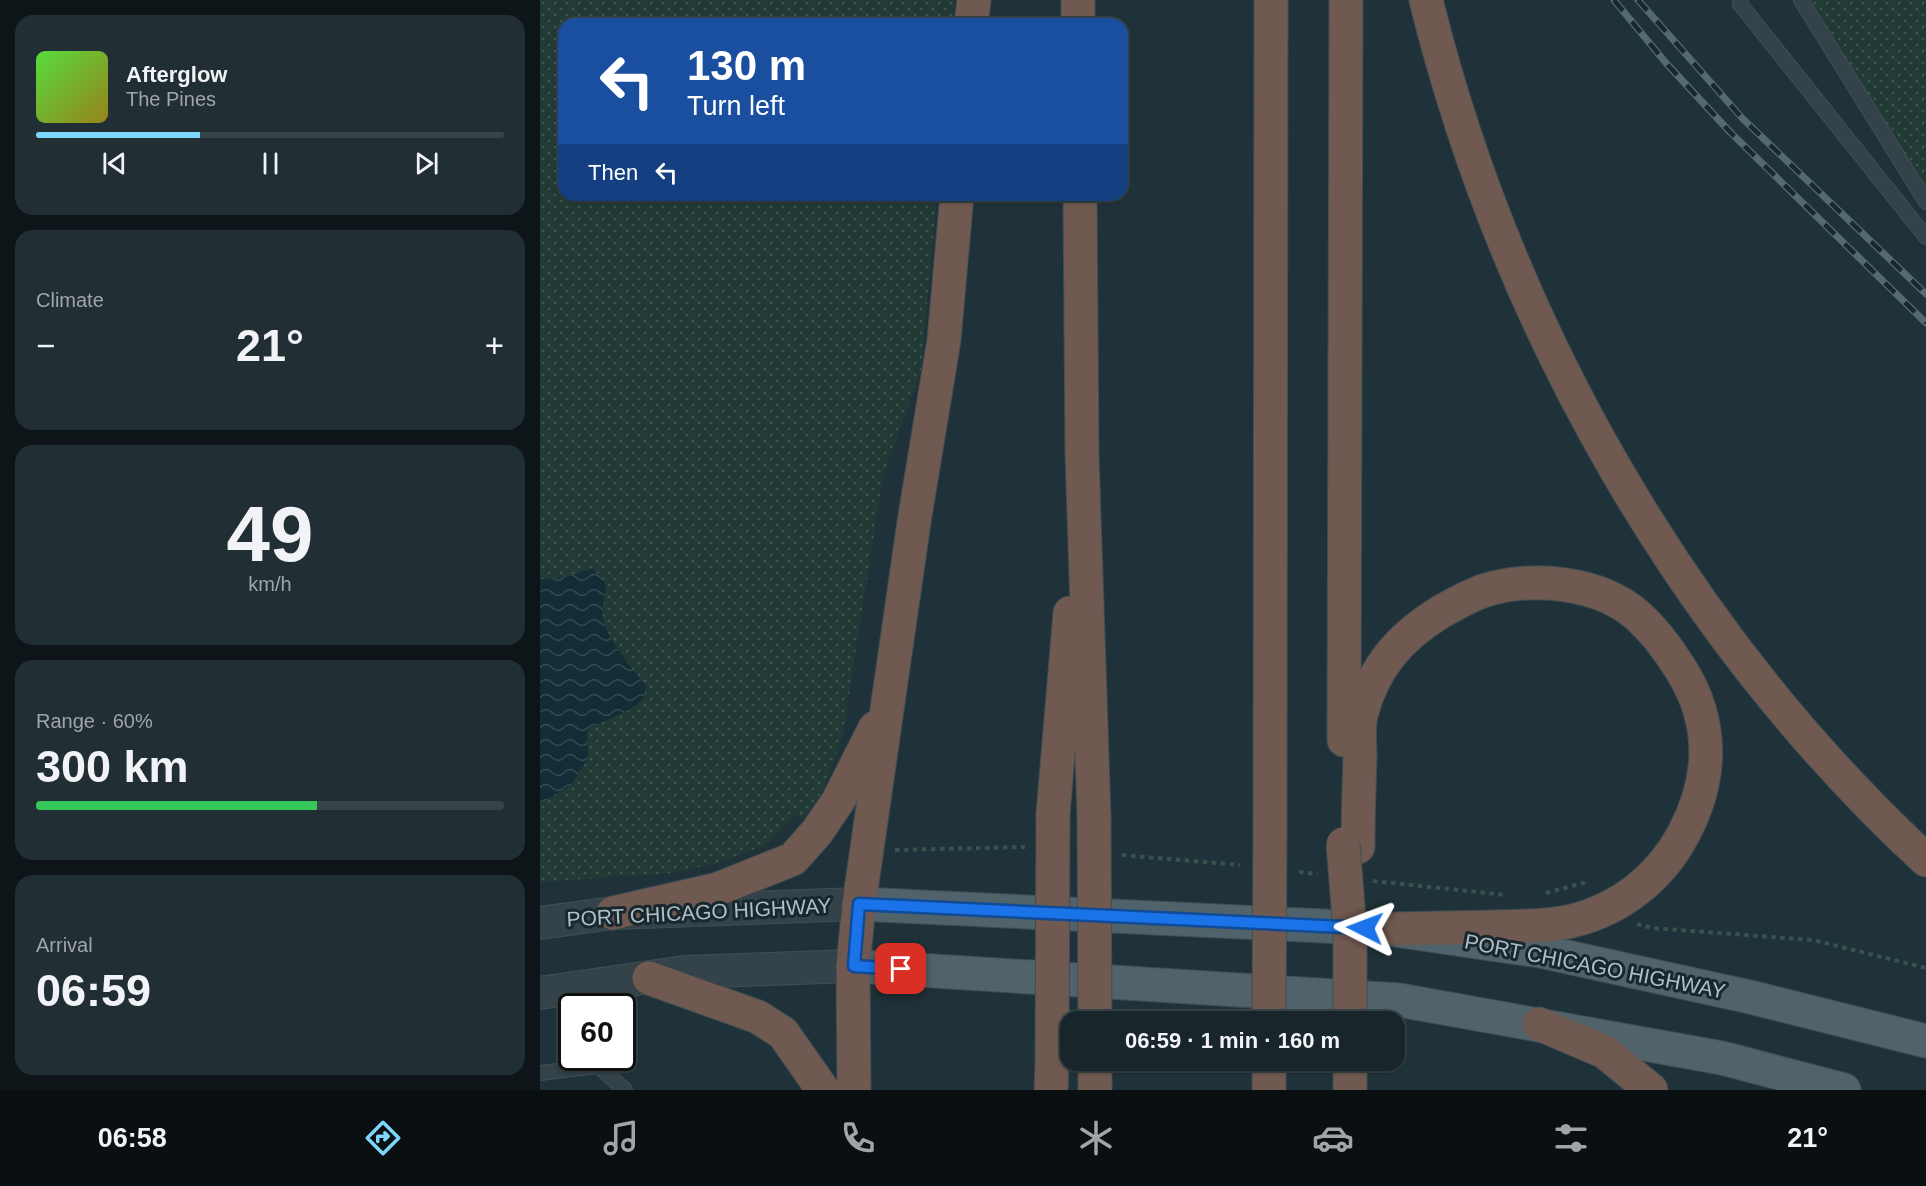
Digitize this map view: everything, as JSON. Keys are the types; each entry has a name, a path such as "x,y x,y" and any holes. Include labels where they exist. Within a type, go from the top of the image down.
{"highway":[{"path":"972,18 974,0"},
{"path":"1078,0 1078,18"},
{"path":"1269,1011 1271,0"},
{"path":"1346,0 1350,1011"},
{"path":"1426,0 1442,65 1472,159 1515,272 1560,368 1609,457 1714,618 1769,692 1829,762 1926,860"},
{"path":"854,1090 854,966 859,904 944,340 956,201"},
{"path":"1080,201 1082,456 1094,816 1095,1011"},
{"path":"1052,1078 1053,814 1082,456"},
{"path":"1351,846 1361,717 1379,671 1394,648 1413,629 1453,605 1486,590 1525,584 1562,584 1600,594 1636,614 1667,647 1688,680 1703,718 1708,761 1696,811 1675,851 1644,887 1609,907 1572,921 1533,926 1388,929"},
{"path":"613,913 718,889 793,859 817,832 838,801 888,702"},
{"path":"649,978 758,1017 783,1033 823,1090"},
{"path":"1539,1024 1605,1052 1651,1090"},
{"path":"1269,1071 1269,1090"},
{"path":"1350,1071 1350,1090"}],"main road":[{"name":"PORT CHICAGO HIGHWAY","path":"859,904 1388,929 1540,951 1750,996 1926,1041"},
{"path":"854,966 1399,1000 1722,1058 1844,1090"}],"street":[{"name":"PORT CHICAGO HIGHWAY","path":"540,923 613,913 859,904"},
{"path":"540,993 685,972 854,966"}],"lane":[{"path":"1741,0 1740,4 1926,237"},
{"path":"1801,0 1926,202"},
{"path":"540,1073 598,1066 625,1090"}],"path":[{"path":"867,851 1031,847"},
{"path":"1114,854 1242,866"},
{"path":"1287,871 1322,875"},
{"path":"1367,880 1510,895"},
{"path":"1541,894 1583,883 1623,920 1652,928 1813,940 1926,968"}],"green space":[{"path":"540,0 955,0 954,18 558,18 558,201 936,201 921,370 883,476 842,738 823,791 803,819 797,814 765,845 718,863 672,873 540,882"},
{"path":"1801,0 1926,0 1926,202"}],"water":[{"path":"592,569 600,576 606,587 602,610 606,627 621,654 646,686 644,697 631,708 587,730 588,759 570,786 540,804 540,579 560,578"}],"railway":[{"path":"1614,0 1666,63 1730,132 1926,323"},
{"path":"1638,0 1743,119 1926,294"}],"route":[{"path":"901,969 854,966 859,904 1365,928"}]}
